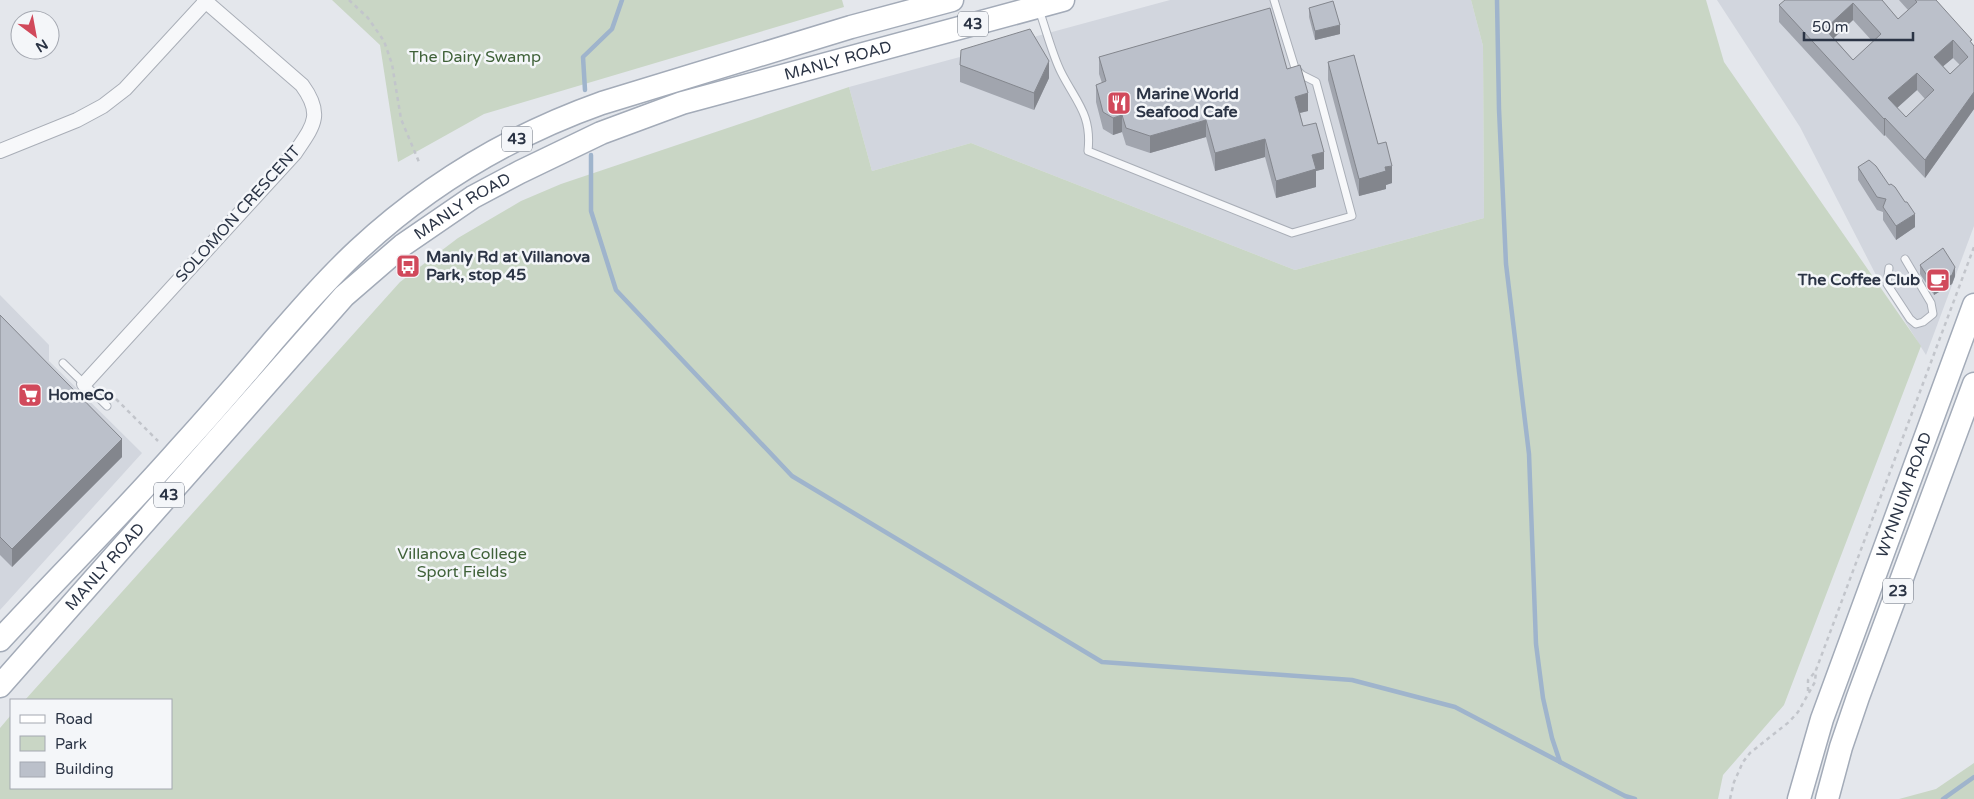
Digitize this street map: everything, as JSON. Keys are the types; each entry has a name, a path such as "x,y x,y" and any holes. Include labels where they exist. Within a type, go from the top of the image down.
{"main road":[{"name":"MANLY ROAD","path":"0,640 173,456 321,287 358,250 395,218 453,176 514,140 602,103 859,25 952,0"},
{"name":"MANLY ROAD","path":"0,686 344,296 403,245 473,197 601,133 682,103 1036,4 1064,0"},
{"name":"WYNNUM ROAD","path":"1799,799 1822,719 1974,305"},
{"name":"WYNNUM ROAD","path":"1827,799 1841,747 1858,697 1974,384"}],"street":[{"path":"0,151 77,120 125,90 205,1"},
{"name":"SOLOMON CRESCENT","path":"84,384 294,153 311,128 315,116 313,100 302,85 205,1"}],"lane":[{"path":"1036,4 1060,71 1086,117 1090,137 1088,150 1292,232 1352,216 1316,82 1302,75 1295,68 1274,0"},
{"path":"1889,268 1887,284 1910,319 1916,324 1923,322 1933,314 1931,303 1905,259"},
{"path":"63,363 107,406"}],"path":[{"path":"349,0 368,18 384,41 392,64 401,119 419,162"},
{"path":"1730,799 1742,762 1750,753 1789,722 1798,712 1815,682 1816,670 1974,247"},
{"path":"112,395 158,441"},
{"path":"1808,692 1808,680 1816,670"}],"shaded area":[{"path":"1170,0 1471,0 1483,46 1484,218 1295,270 971,143 872,171 849,87"},
{"path":"1717,0 1920,0 1974,59 1974,226 1926,355 1876,275 1800,127"},
{"name":"HomeCo","path":"0,295 49,345 49,361 142,453 0,610"}],"green space":[{"name":"The Dairy Swamp","path":"332,0 842,0 844,7 484,114 398,162 380,45"},
{"name":"Villanova College Sport Fields","path":"1471,0 1706,0 1724,62 1921,346 1784,705 1723,775 1718,799 0,799 0,728 10,716 10,789 172,789 172,699 26,699 400,282 458,238 521,201 561,184 849,87 872,171 971,143 1295,270 1484,218 1483,46"},
{"path":"1974,763 1974,799 1899,799 1936,789"}],"building":[{"path":"1785,0 1882,0 1898,19 1917,2 1915,0 1936,0 1972,40 1970,41 1974,46 1974,92 1925,160 1884,119 1779,5","holes":["1853,3 1881,34 1853,60 1825,29","1953,40 1968,57 1950,74 1934,57","1917,73 1934,90 1906,117 1888,98"]},
{"path":"1333,1 1340,25 1315,31 1309,8"},
{"path":"1270,8 1287,69 1300,65 1308,93 1295,97 1303,126 1316,123 1324,152 1312,155 1316,169 1276,181 1265,139 1215,153 1206,120 1150,136 1126,128 1122,115 1113,118 1103,112 1096,85 1106,81 1099,57"},
{"path":"1030,29 1049,61 1034,93 960,65 961,50"},
{"path":"1354,55 1378,144 1386,142 1392,166 1385,167 1386,171 1359,179 1328,62"},
{"path":"1869,160 1876,166 1889,185 1891,184 1895,187 1915,214 1896,226 1883,207 1886,199 1877,197 1858,167"},
{"path":"1943,248 1955,267 1952,275 1934,286 1920,265"},
{"name":"HomeCo","path":"0,315 122,439 12,549 0,537"}],"waterway":[{"path":"585,90 583,57 612,29 622,0"},
{"path":"1497,0 1499,109 1506,264 1529,454 1536,644 1543,698 1552,738 1560,762"},
{"path":"591,155 591,211 616,290 792,476 1102,662 1352,680 1455,707 1625,796 1635,799"},
{"path":"1943,799 1974,777"}],"place":[{"name":"Marine World Seafood Cafe","path":"1119,103"},
{"name":"Manly Rd at Villanova Park, stop 45","path":"408,266"},
{"name":"The Coffee Club","path":"1938,280"},
{"name":"HomeCo","path":"30,395"}]}
